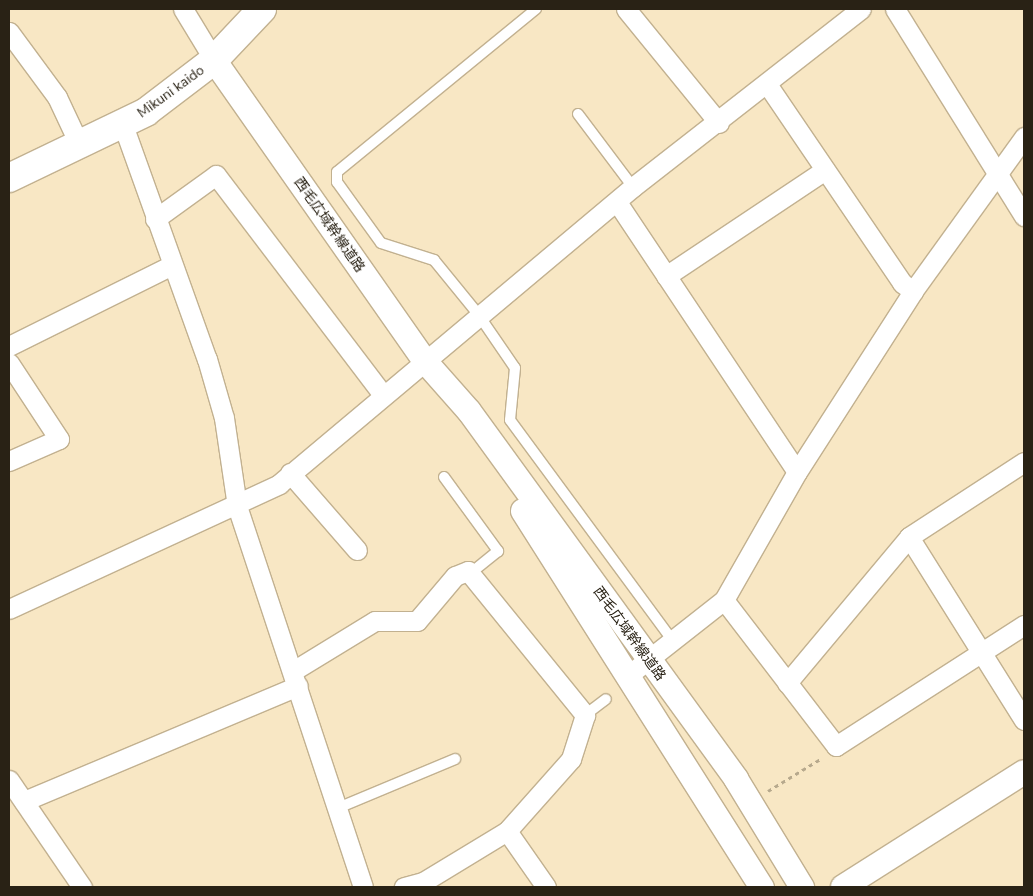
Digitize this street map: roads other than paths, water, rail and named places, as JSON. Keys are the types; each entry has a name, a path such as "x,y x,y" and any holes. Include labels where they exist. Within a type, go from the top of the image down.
{"main road":[{"name":"Mikuni kaido","path":"9,178 123,125 214,60 262,9"}],"street":[{"path":"183,9 214,60"},
{"path":"626,9 719,122"},
{"path":"9,609 262,496 423,359 633,187 719,122 861,9"},
{"path":"894,9 1024,216"},
{"path":"11,43 57,97 79,144"},
{"name":"西毛広域幹線道路","path":"214,60 423,359 469,411 646,659 736,779 802,887"},
{"path":"767,84 902,283 913,291"},
{"path":"123,125 224,418 237,506 296,678 363,887"},
{"path":"626,677 671,638 724,600 797,472 913,291 1024,137"},
{"path":"666,276 825,170"},
{"path":"155,218 216,175 382,394"},
{"path":"617,202 797,472"},
{"path":"9,346 172,265"},
{"path":"9,363 59,439 9,460"},
{"name":"西毛広域幹線道路","path":"447,388 626,677 762,887"},
{"path":"787,683 909,537 1024,462"},
{"path":"290,473 357,550"},
{"path":"909,537 1024,720"},
{"path":"24,801 296,678 375,621 418,621 456,576 470,574 585,715 571,759 507,831 423,882 404,887"},
{"path":"724,600 836,746 980,652 1024,626"},
{"path":"842,887 1024,772"},
{"path":"9,780 82,887"},
{"path":"507,831 546,887"}],"lane":[{"path":"536,9 337,172 336,182 381,243 434,260 478,314 515,368 510,420 671,638"},
{"path":"578,114 633,187"},
{"path":"444,477 498,551 470,574"},
{"path":"585,715 606,699"},
{"path":"338,808 455,759"}]}
